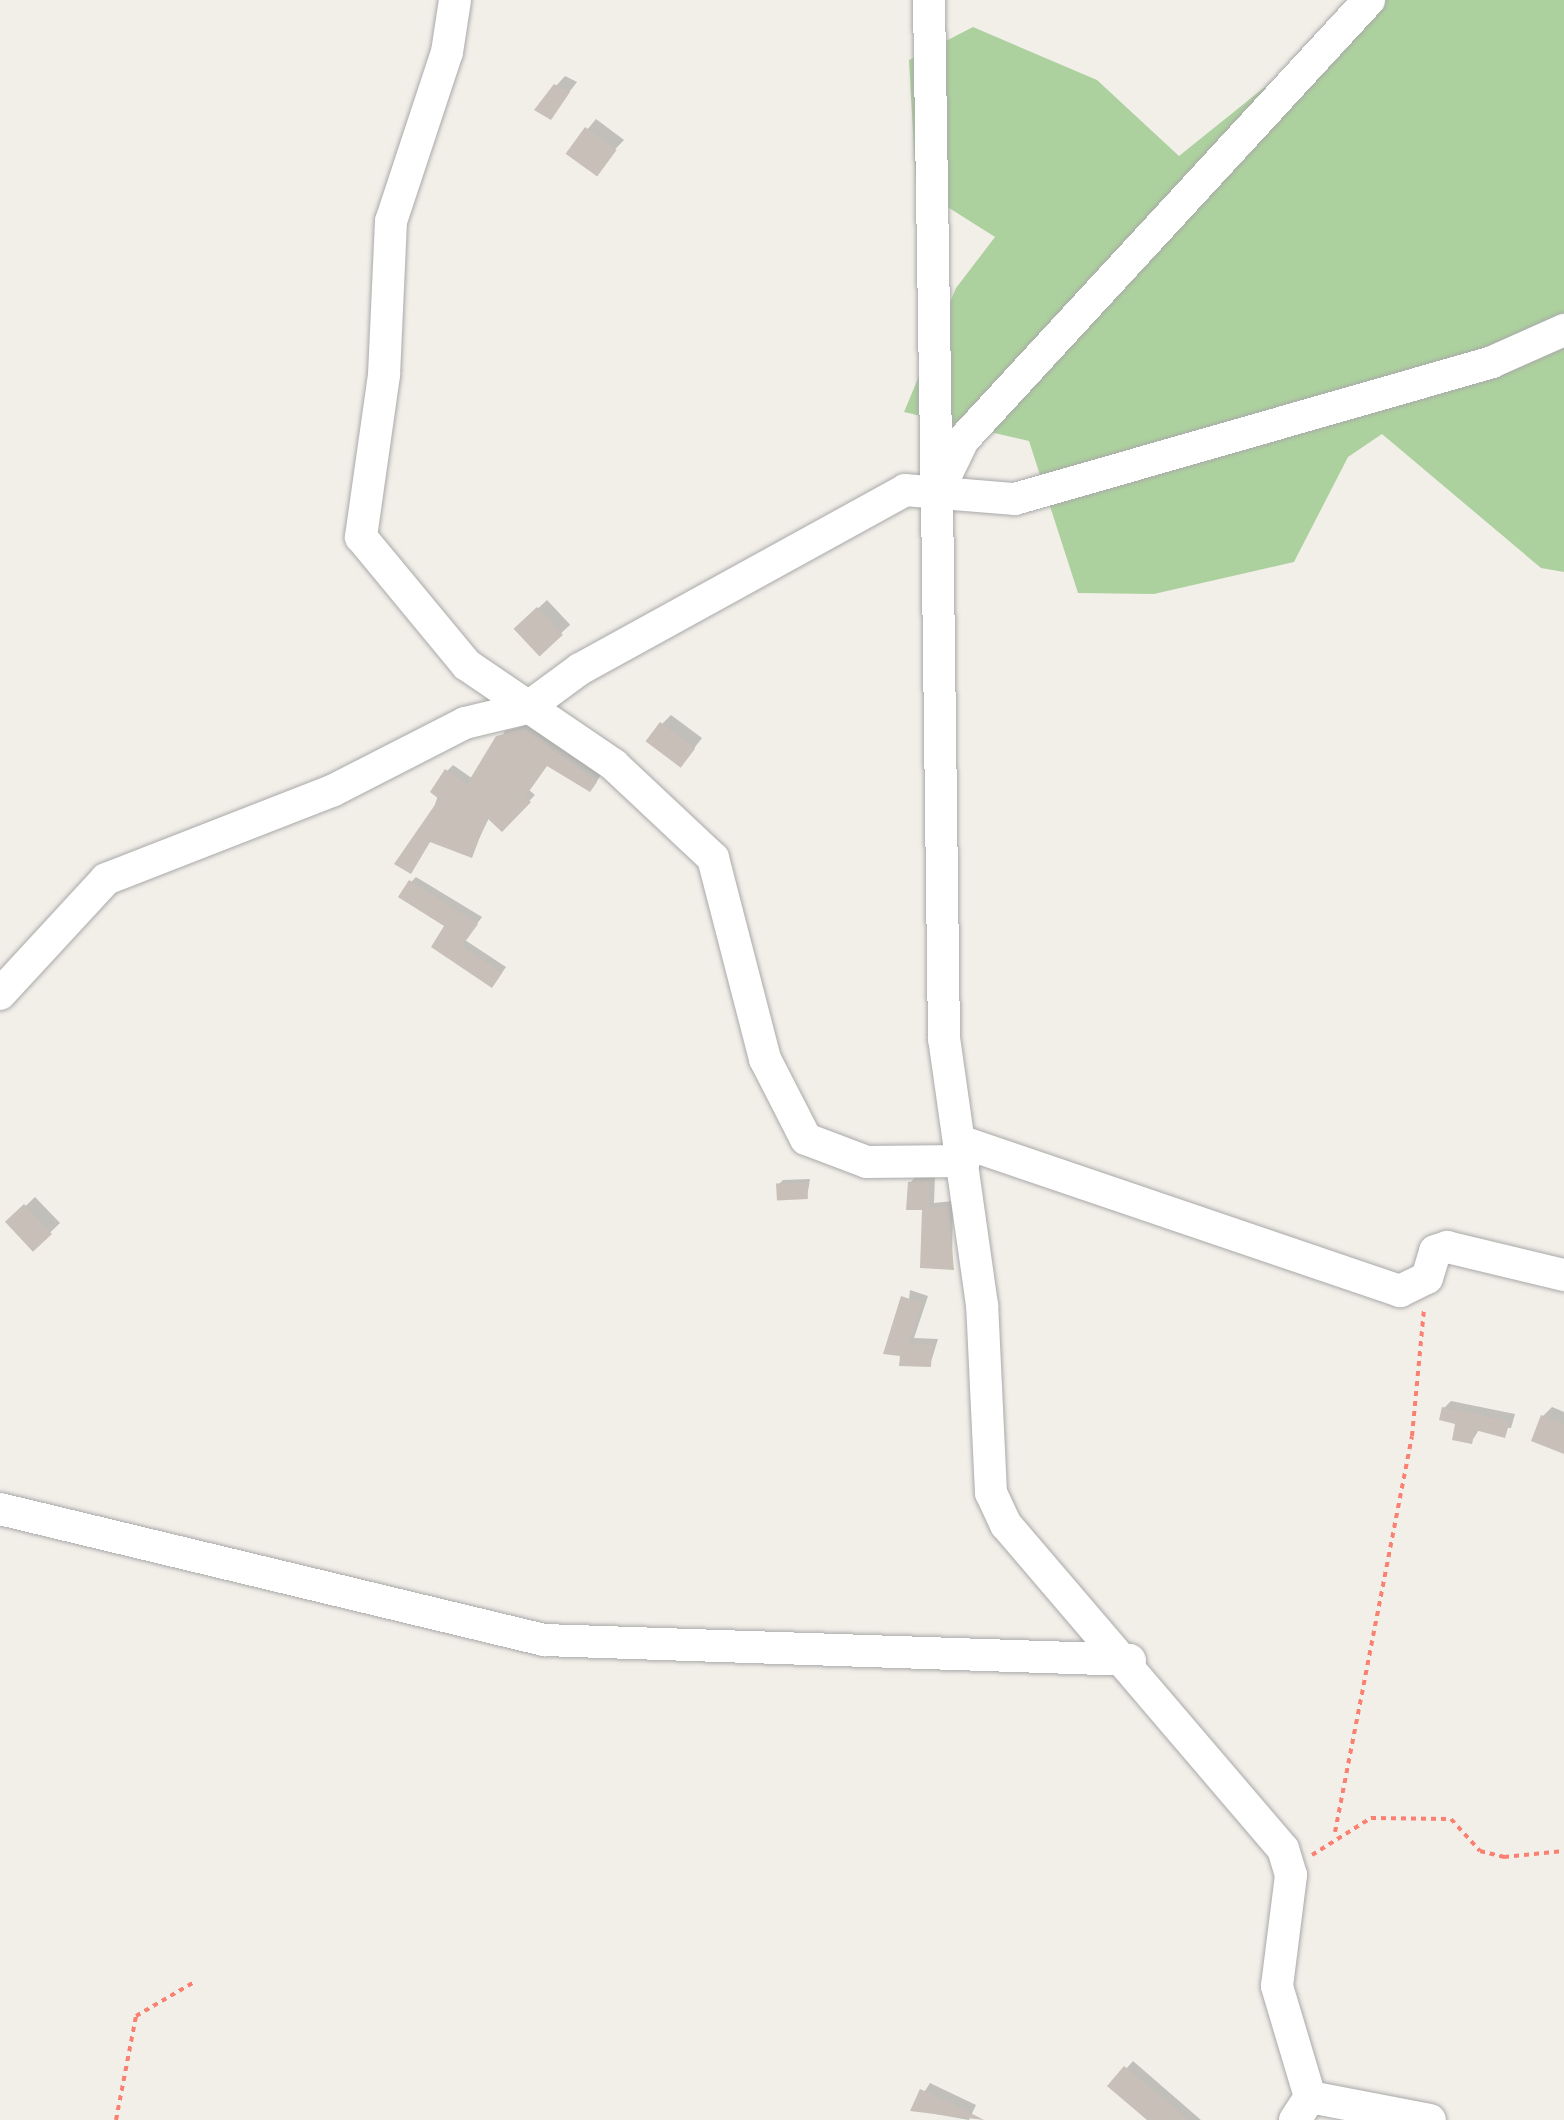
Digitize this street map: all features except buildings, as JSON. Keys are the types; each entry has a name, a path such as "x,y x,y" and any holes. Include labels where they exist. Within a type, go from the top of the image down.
{"street":[{"path":"455,0 447,52 390,221 384,375 361,537 467,665 614,765 718,866 765,1059 806,1139 868,1162 963,1152 1214,1222 1288,1258 1400,1290 1427,1278 1435,1251 1447,1246 1564,1275"},
{"path":"929,0 937,494 936,844 944,1039 963,1152 995,1506 1130,1660 1284,1849 1291,1875 1278,1986 1303,2108 1430,2120"},
{"path":"937,494 964,440 1370,0"},
{"path":"0,994 106,879 332,791 465,723 526,708 580,669 905,490 1015,499 1492,362 1564,330"},
{"path":"0,1509 544,1640 1130,1660"}],"path":[{"path":"1427,1278 1412,1436 1335,1832 1371,1818 1451,1819 1480,1851 1564,1851"},
{"path":"116,2120 136,2016 196,1981"}],"green space":[{"path":"1373,0 1564,0 1564,572 1541,568 1382,434 1348,457 1294,562 1154,594 1078,593 1029,441 904,412 956,288 995,237 916,187 909,60 973,27 1097,80 1179,156"}]}
